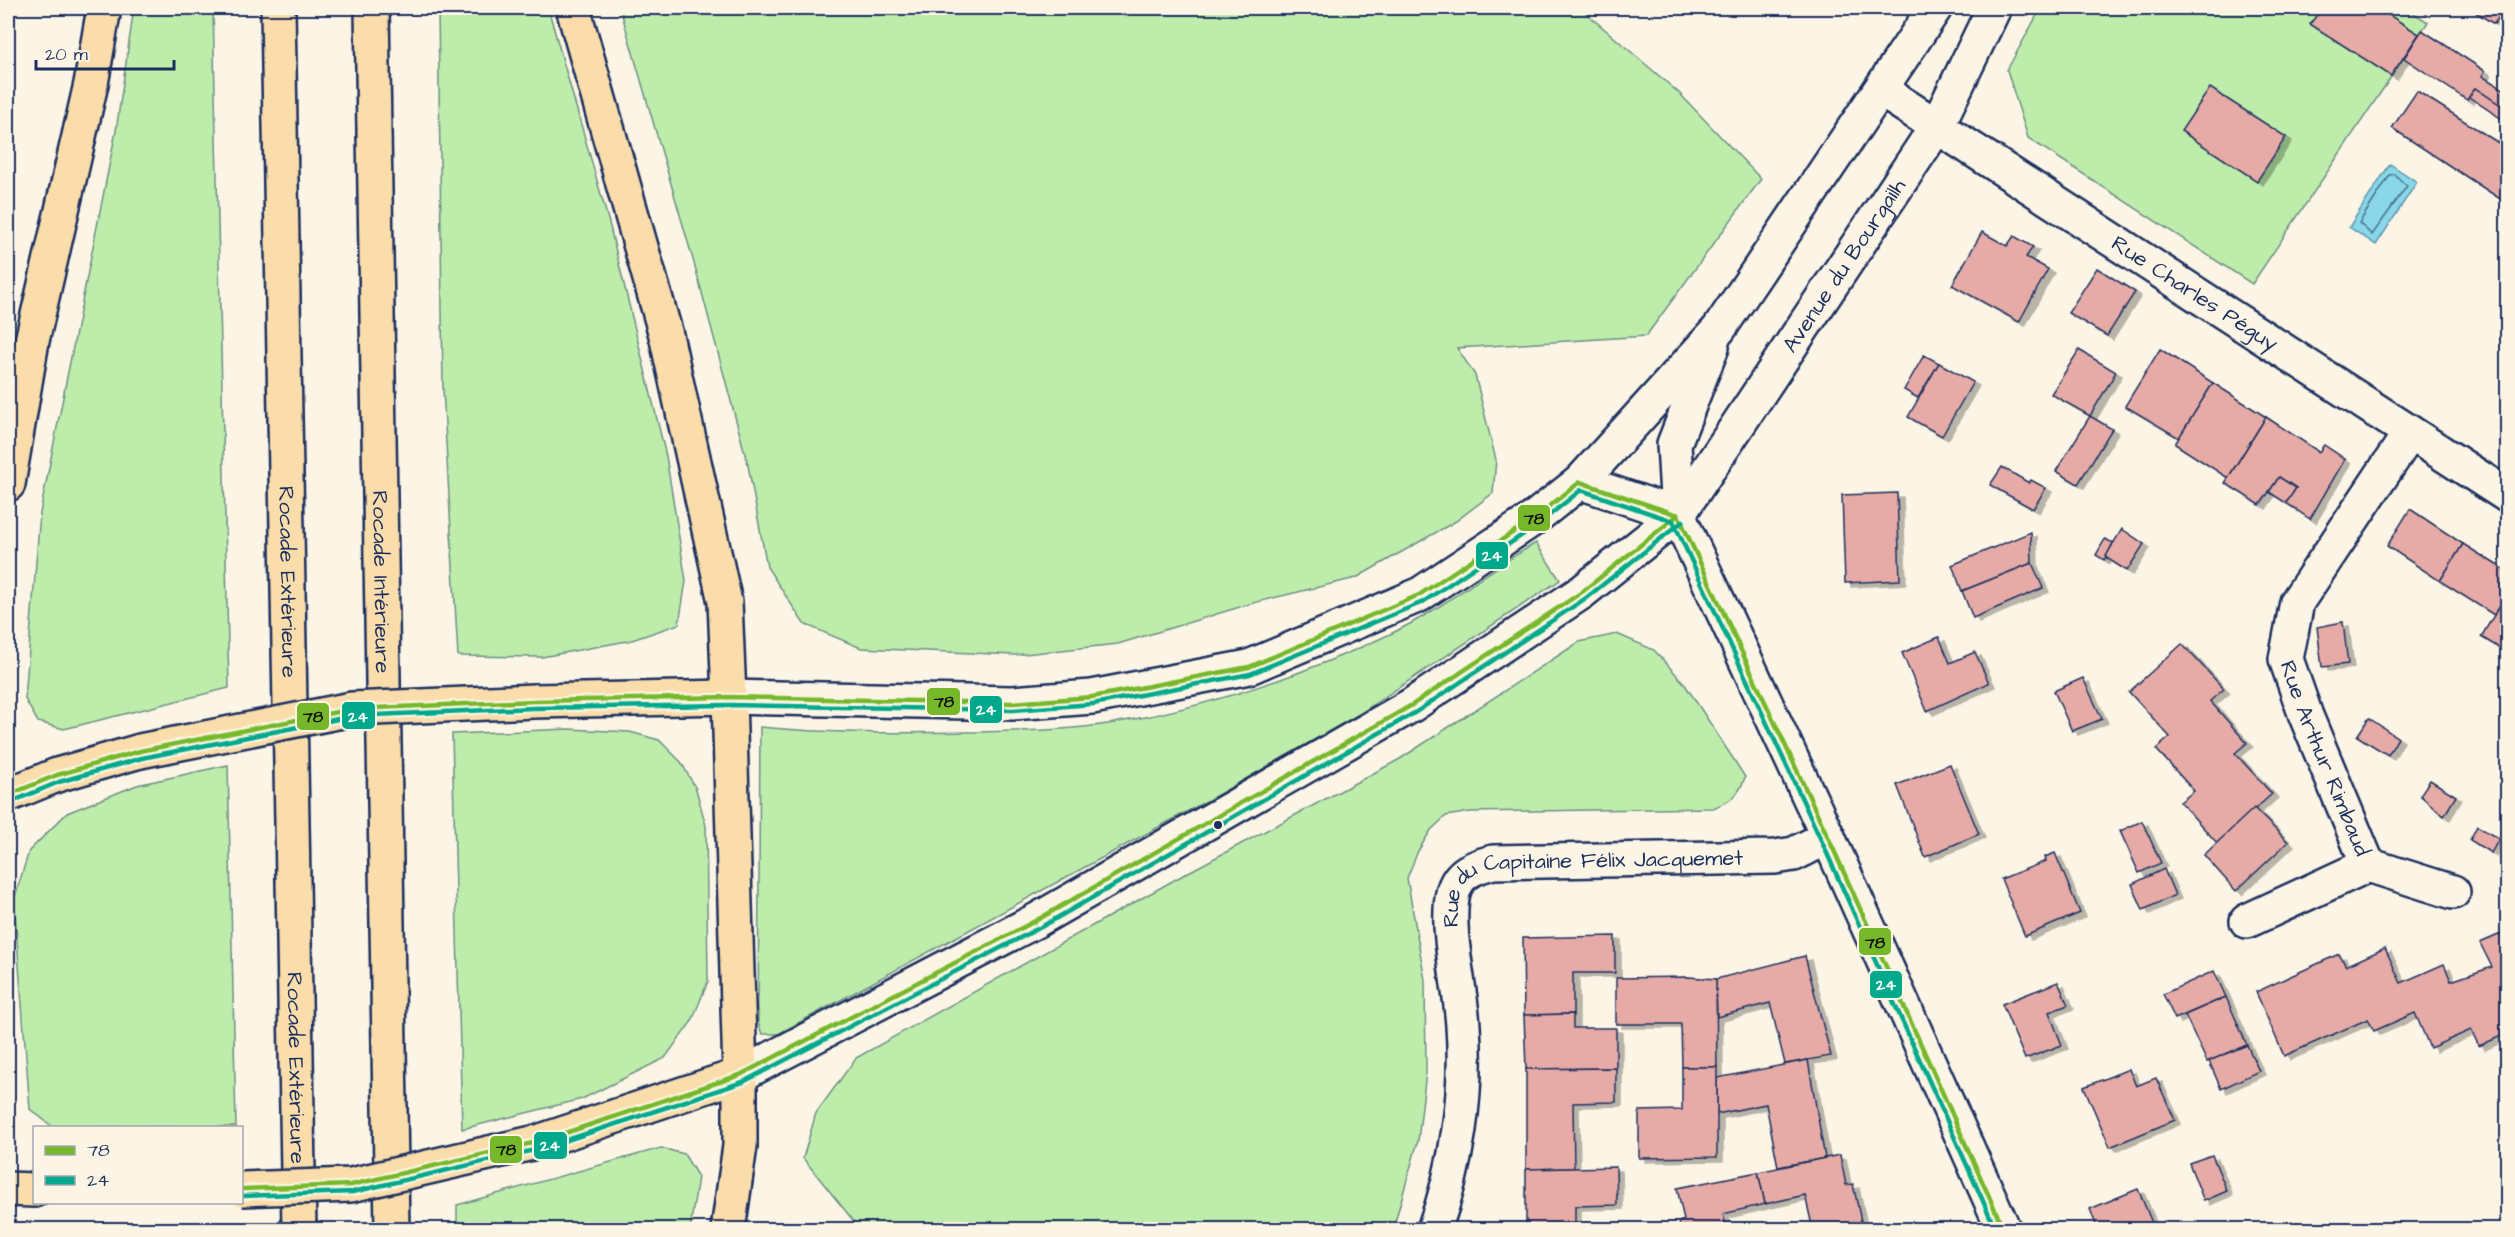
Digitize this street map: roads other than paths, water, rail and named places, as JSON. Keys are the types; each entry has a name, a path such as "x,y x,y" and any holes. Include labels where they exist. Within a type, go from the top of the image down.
{"main road":[{"path":"8,484 32,341 91,84 104,8"},
{"name":"Rocade Extérieure","path":"278,8 299,1230"},
{"name":"Rocade Intérieure","path":"372,8 392,1230"},
{"path":"573,8 666,335 725,602 740,1075 740,1146 728,1230"},
{"path":"8,795 57,775 140,750 352,709 534,701 729,697 1012,703 1092,697 1249,667 1419,595 1533,519 1580,482 1719,329 1935,8"},
{"name":"Avenue du Bourgailh","path":"243,1189 351,1185 541,1141 740,1075 1037,920 1412,705 1582,592 1678,515 1937,126 1994,8"},
{"name":"Rue Charles Péguy","path":"1881,90 2508,496"},
{"path":"1719,329 1674,444 1678,515 1828,837 2004,1230"},
{"name":"Rue Arthur Rimbaud","path":"2368,865 2306,716 2286,659 2296,602 2409,433"},
{"path":"1580,482 1678,515"},
{"name":"Rue du Capitaine Félix Jacquemet","path":"1434,1230 1449,1188 1461,1105 1464,1028 1452,917 1453,893 1459,878 1473,867 1493,862 1775,857 1794,854 1828,837"},
{"name":"Rue Arthur Rimbaud","path":"2247,921 2368,865 2453,892"},
{"path":"8,1190 33,1190"}],"water":[{"path":"2390,164 2417,182 2376,245 2349,227"}]}
